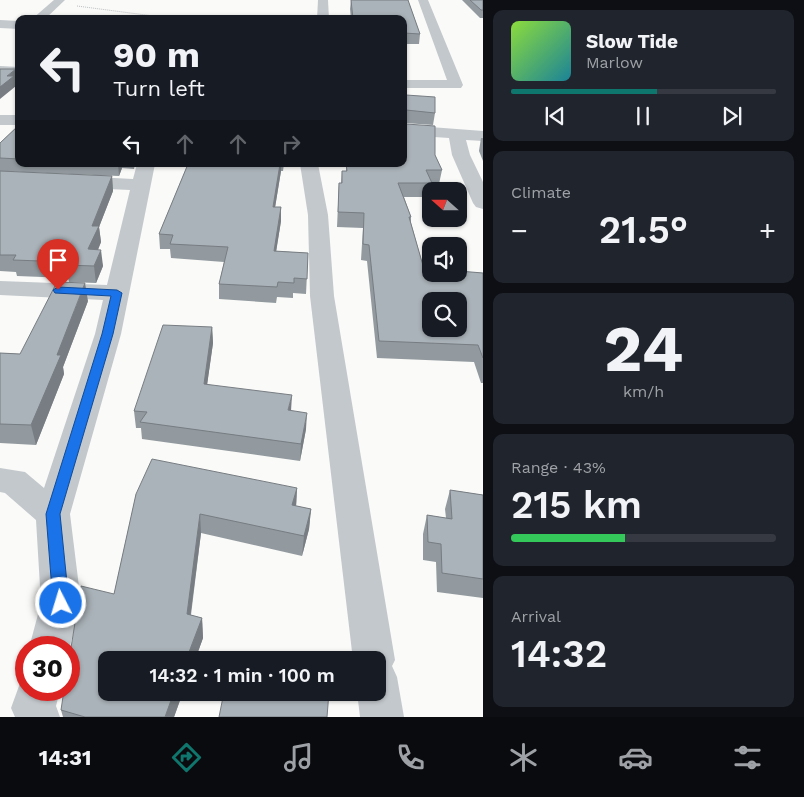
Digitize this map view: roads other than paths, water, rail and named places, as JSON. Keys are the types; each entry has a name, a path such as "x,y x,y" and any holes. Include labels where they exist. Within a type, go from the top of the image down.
{"street":[{"path":"323,0 323,15"},
{"path":"407,84 456,85 423,0"},
{"path":"43,15 58,2"},
{"path":"0,24 15,25"},
{"path":"0,70 15,71"},
{"path":"0,120 15,120"},
{"path":"407,130 483,136"},
{"path":"456,134 461,156 483,203"},
{"path":"309,167 318,215 324,315 373,651"},
{"path":"0,178 143,174 108,334 53,514 61,603 52,636"},
{"path":"0,288 117,293"},
{"path":"0,480 13,481 53,514"},
{"path":"380,701 382,717"}]}
